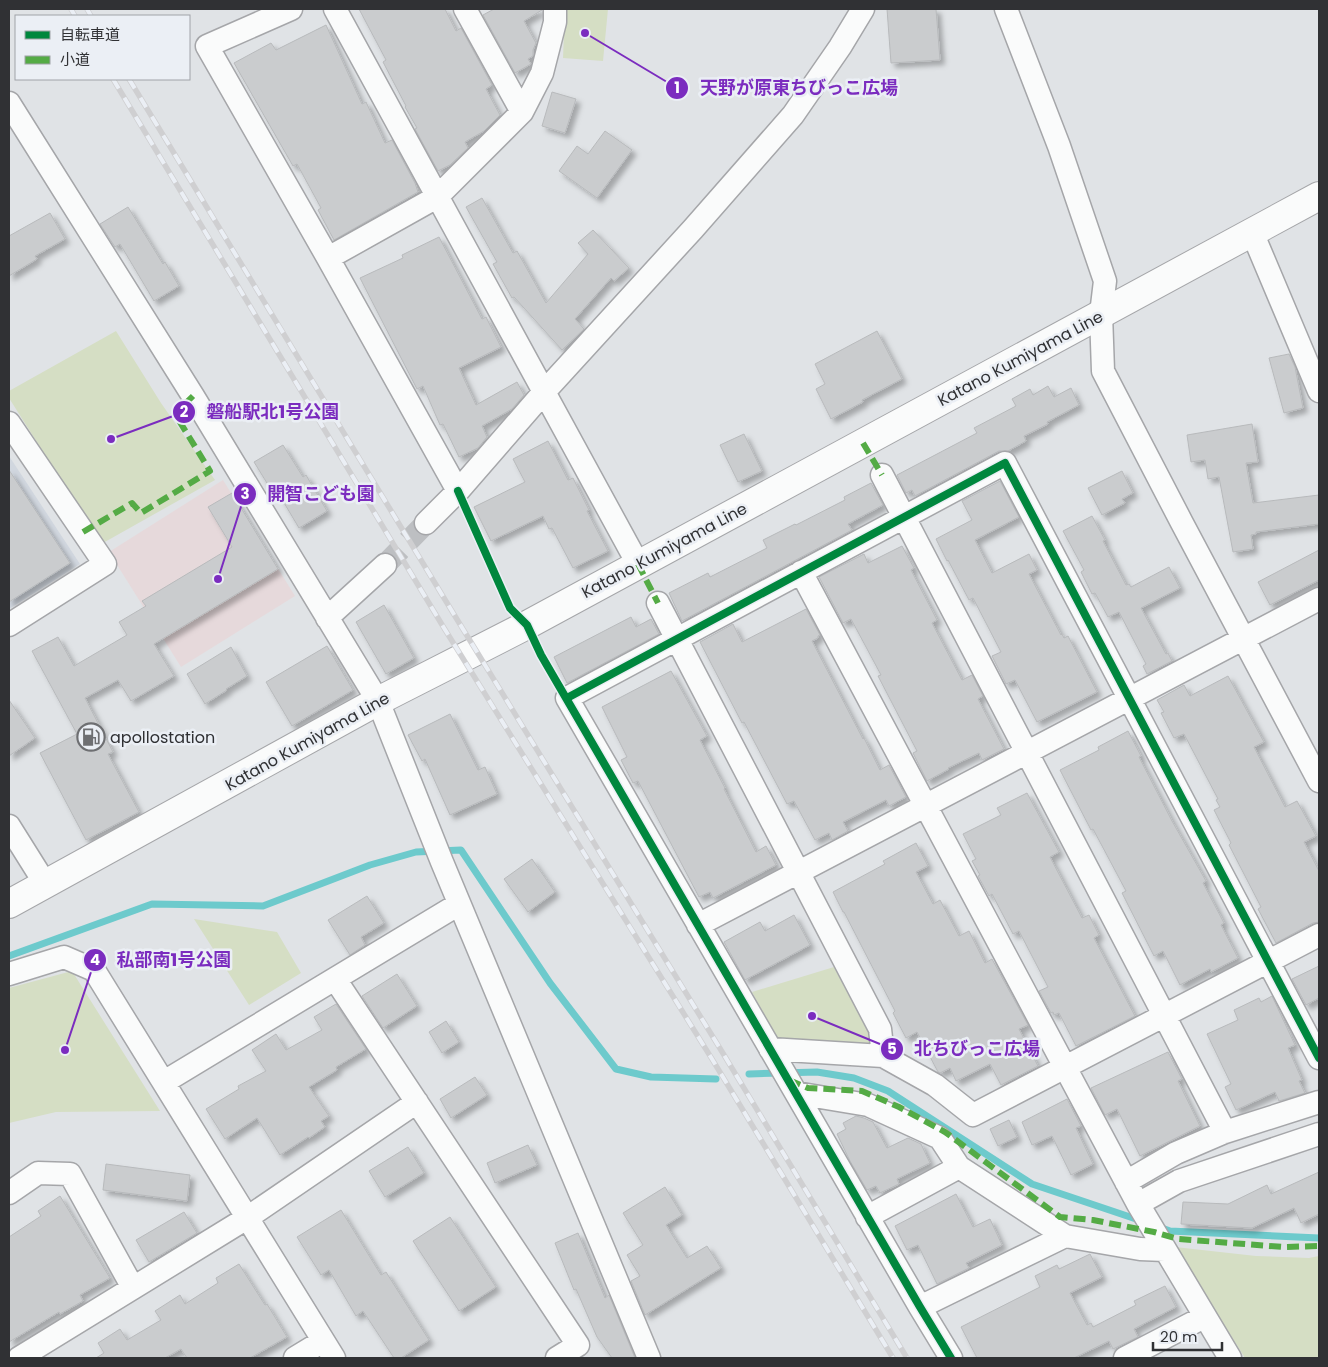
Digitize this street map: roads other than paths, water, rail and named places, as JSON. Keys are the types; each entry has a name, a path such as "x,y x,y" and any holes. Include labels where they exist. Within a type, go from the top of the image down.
{"main road":[{"name":"Katano Kumiyama Line","path":"9,904 378,701 527,625 1319,196"}],"street":[{"path":"292,9 207,46 458,491"},
{"path":"335,9 638,564"},
{"path":"465,9 522,112"},
{"path":"328,258 438,197 522,112 542,73 555,22 555,9"},
{"path":"426,523 458,491 544,392 793,115 840,47 863,9"},
{"path":"1006,9 1059,146 1105,280 1101,314 1104,371 1182,523 1319,781"},
{"path":"9,103 193,396 378,701 459,904 649,1358"},
{"path":"1252,232 1319,391"},
{"path":"9,423 105,564 9,625"},
{"path":"951,1358 867,1217 567,698 1005,463 1319,1058"},
{"path":"882,475 1225,1132"},
{"path":"327,618 386,564"},
{"path":"801,572 1138,1204 1230,1358"},
{"path":"698,925 1319,599"},
{"path":"658,603 880,1030 883,1056"},
{"path":"9,826 46,885"},
{"path":"164,1082 459,904"},
{"path":"770,1049 883,1056 935,1085 973,1115 1319,935"},
{"path":"9,974 64,957 94,970 329,1349 295,1358"},
{"path":"335,979 578,1345 557,1358"},
{"path":"796,1093 868,1105 940,1138 959,1167 1065,1236 1140,1249 1165,1250"},
{"path":"19,1358 247,1218 417,1102"},
{"path":"1126,1182 1176,1153 1225,1132 1319,1102"},
{"path":"1138,1204 1179,1181 1319,1134"},
{"path":"867,1217 959,1167"},
{"path":"9,1193 38,1174 70,1174 134,1288"},
{"path":"920,1307 1065,1236"},
{"path":"1125,1358 1204,1316"}],"waterway":[{"path":"9,956 152,904 263,906 370,865 416,852 461,850 550,983 616,1069 651,1077 716,1079"},
{"path":"749,1074 817,1072 854,1078 888,1091 1032,1184 1142,1221"},
{"path":"1159,1227 1170,1231 1319,1238"}],"tunnel":[{"path":"385,565 426,523"}],"railway":[{"path":"71,9 74,15"},
{"path":"87,9 90,15"},
{"path":"114,80 444,628 712,1059 893,1358"},
{"path":"130,80 907,1358"}],"place":[{"name":"天野が原東ちびっこ広場","path":"585,33"},
{"name":"磐船駅北1号公園","path":"111,439"},
{"name":"開智こども園","path":"218,579"},
{"name":"apollostation","path":"91,737"},
{"name":"北ちびっこ広場","path":"812,1016"},
{"name":"私部南1号公園","path":"65,1050"}]}
